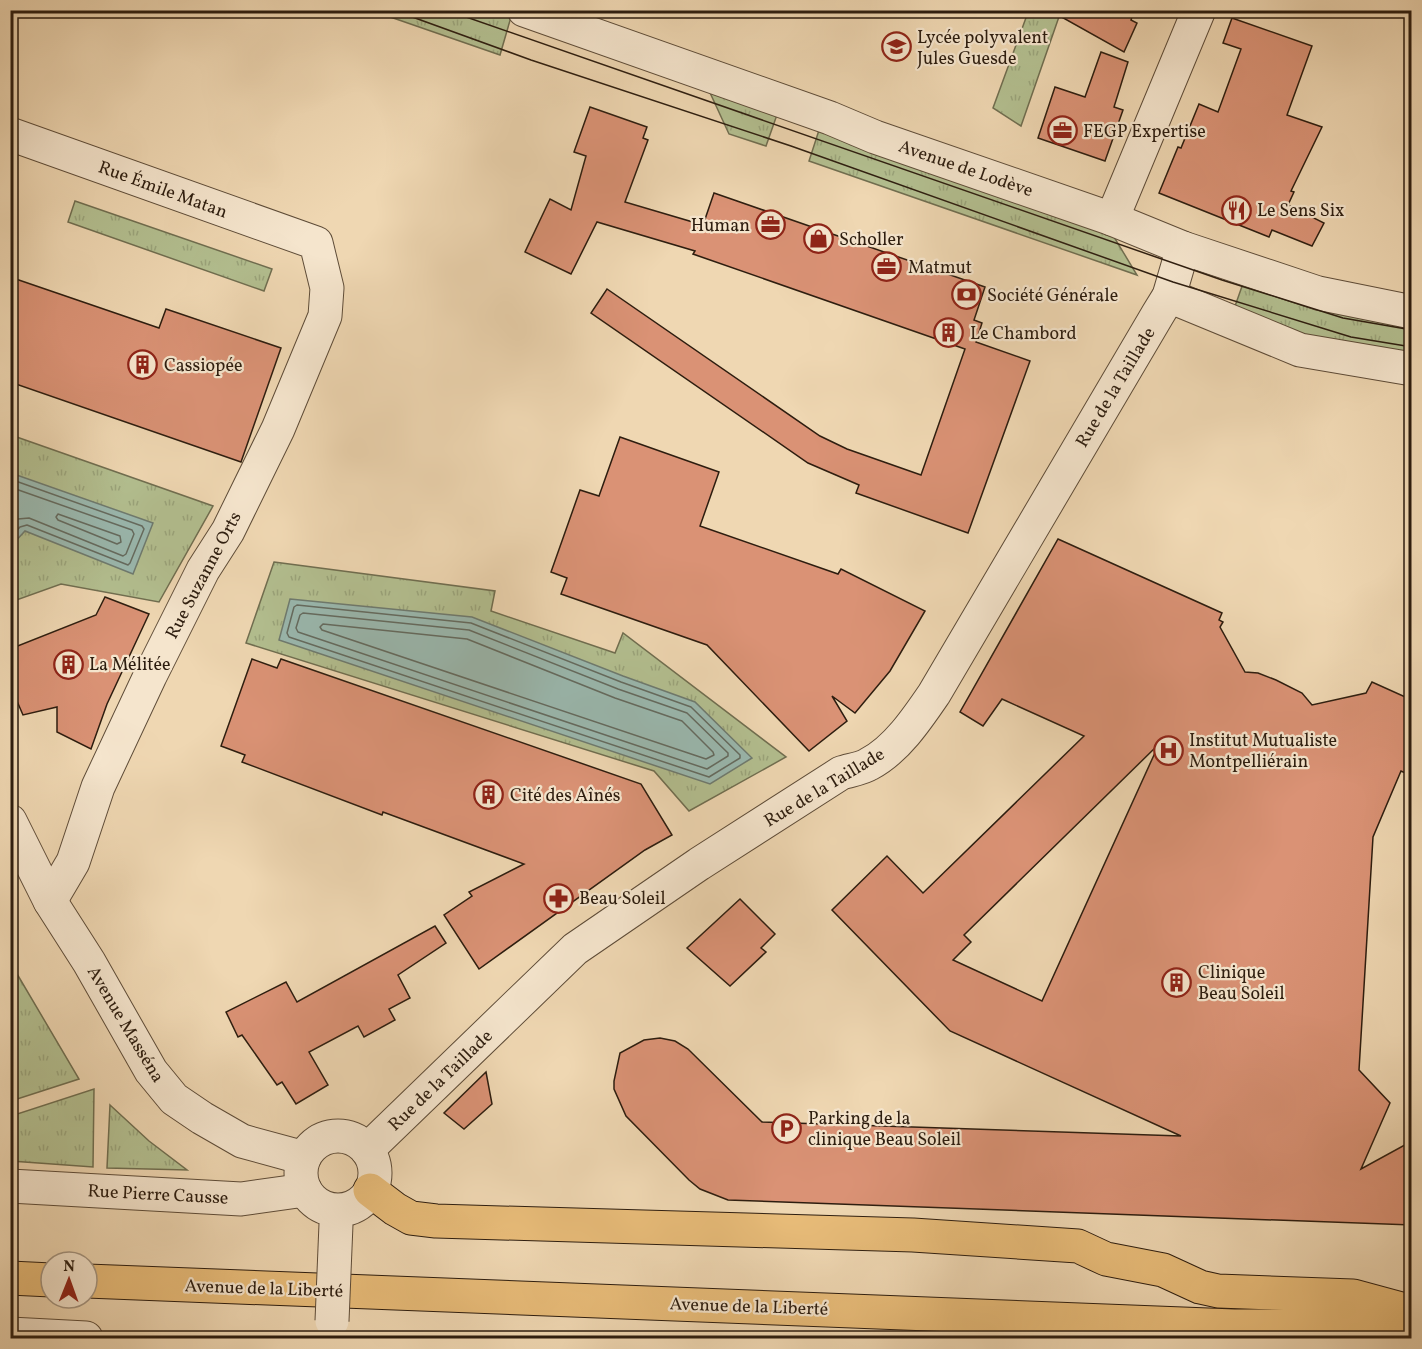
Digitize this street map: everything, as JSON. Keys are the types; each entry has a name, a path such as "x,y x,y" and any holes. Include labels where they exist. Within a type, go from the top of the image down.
{"main road":[{"path":"370,1190 394,1209 411,1218 436,1221 913,1235 1078,1246 1106,1259 1163,1270 1200,1287 1218,1291 1353,1296 1412,1312"},
{"path":"10,1278 39,1279"},
{"name":"Avenue de la Liberté","path":"99,1282 1224,1332 1412,1326"}],"street":[{"name":"Avenue de Lodève","path":"524,10 830,118 875,137 1112,219 1183,248 1318,293 1412,312"},
{"path":"1112,219 1199,10"},
{"name":"Rue Émile Matan","path":"10,134 316,243"},
{"name":"Rue Suzanne Orts","path":"50,901 74,862 98,788 150,676 203,570 228,531 278,429 324,316 327,288 316,243"},
{"name":"Rue de la Taillade","path":"367,1150 575,949 699,864 841,773 867,765 885,754 918,717 934,694 1169,296 1183,248"},
{"path":"1169,296 1300,350 1412,369"},
{"name":"Avenue Masséna","path":"10,821 50,901 89,962 151,1071 174,1099 242,1141 304,1158"},
{"path":"342,1136 353,1139 367,1150 375,1172 370,1190 356,1204 337,1217 305,1190 301,1169 310,1148 320,1140 342,1136"},
{"name":"Rue Pierre Causse","path":"10,1186 241,1199 305,1190"},
{"path":"331,1330 337,1217"},
{"path":"10,1334 86,1338"}],"green space":[{"path":"493,10 511,17 500,55 373,11"},
{"path":"1022,11 1061,11 1021,126 993,108 1027,15"},
{"path":"706,84 779,109 766,146 729,134"},
{"path":"821,124 1111,232 1137,275 809,161"},
{"path":"75,201 272,269 264,291 68,222"},
{"path":"1246,275 1411,322 1411,358 1326,343 1234,309"},
{"path":"11,435 213,506 159,602 61,584 11,602"},
{"path":"274,562 495,591 491,611 615,653 623,633 786,757 689,811 654,771 246,643"},
{"path":"10,962 79,1079 11,1101 10,1101"},
{"path":"94,1089 93,1167 11,1161 11,1116"},
{"path":"110,1105 149,1141 187,1170 107,1168"}],"water":[{"path":"11,473 153,523 133,574 25,531 11,546"},
{"path":"290,599 472,617 695,702 752,758 710,784 279,640"}],"building":[{"path":"1049,10 1134,10 1131,20 1137,23 1124,52"},
{"path":"1232,18 1312,46 1287,115 1322,127 1291,191 1294,192 1288,205 1324,223 1312,246 1272,230 1269,237 1159,193 1199,104 1218,112 1241,49 1223,43"},
{"path":"1101,52 1128,62 1114,107 1123,110 1105,161 1038,138 1055,87 1085,97"},
{"path":"590,107 647,127 643,138 648,140 625,202 703,225 714,193 985,287 974,320 982,323 976,342 1030,361 968,533 856,493 859,485 808,463 591,313 607,289 820,436 847,449 921,475 965,349 693,254 695,251 597,222 571,274 525,252 550,199 571,210 586,156 574,152"},
{"name":"Cassiopée","path":"10,277 159,328 166,309 281,348 241,462 10,382"},
{"path":"620,437 719,472 700,526 838,574 841,569 925,611 890,671 855,713 832,696 847,721 809,751 707,645 561,594 567,578 551,572 580,490 599,496"},
{"path":"1058,539 1222,613 1219,620 1223,622 1220,627 1245,672 1258,673 1276,680 1302,693 1312,705 1366,693 1372,682 1412,700 1412,776 1401,771 1373,837 1359,1070 1390,1103 1361,1169 1412,1141 1412,1225 728,1200 700,1189 689,1180 626,1116 614,1089 620,1053 644,1040 660,1038 675,1041 688,1049 762,1122 1181,1136 950,1031 832,910 887,856 923,893 1084,736 1002,699 983,726 960,712","holes":["1159,744 1042,1001 953,960 971,942 964,935"]},
{"name":"La Mélitée","path":"105,597 149,614 107,704 91,749 57,732 57,707 23,715 10,685 10,649 96,615"},
{"name":"Cité des Aînés","path":"252,659 277,668 281,659 641,784 672,835 645,850 479,969 444,915 472,896 469,892 524,864 383,812 382,815 242,762 245,755 221,746"},
{"path":"740,899 775,934 761,948 766,952 730,986 687,948"},
{"path":"435,926 446,943 398,975 410,998 389,1009 395,1020 364,1037 358,1026 309,1052 328,1085 296,1104 282,1082 277,1085 242,1035 238,1037 226,1012 286,982 297,1002"},
{"path":"486,1072 492,1104 464,1129 444,1113"}],"tram line":[{"path":"393,10 531,60 791,146 1173,282 1351,337 1412,347"},
{"path":"446,10 1222,280 1343,318 1412,330"}],"place":[{"name":"Lycée polyvalent Jules Guesde","path":"896,47"},
{"name":"FEGP Expertise","path":"1062,131"},
{"name":"Le Sens Six","path":"1236,210"},
{"name":"Human","path":"771,225"},
{"name":"Scholler","path":"818,239"},
{"name":"Matmut","path":"887,267"},
{"name":"Société Générale","path":"966,295"},
{"name":"Le Chambord","path":"949,333"},
{"name":"Cassiopée","path":"143,365"},
{"name":"La Mélitée","path":"68,664"},
{"name":"Institut Mutualiste Montpelliérain","path":"1168,750"},
{"name":"Cité des Aînés","path":"489,795"},
{"name":"Beau Soleil","path":"558,898"},
{"name":"Clinique Beau Soleil","path":"1177,982"},
{"name":"Parking de la clinique Beau Soleil","path":"787,1128"}]}
